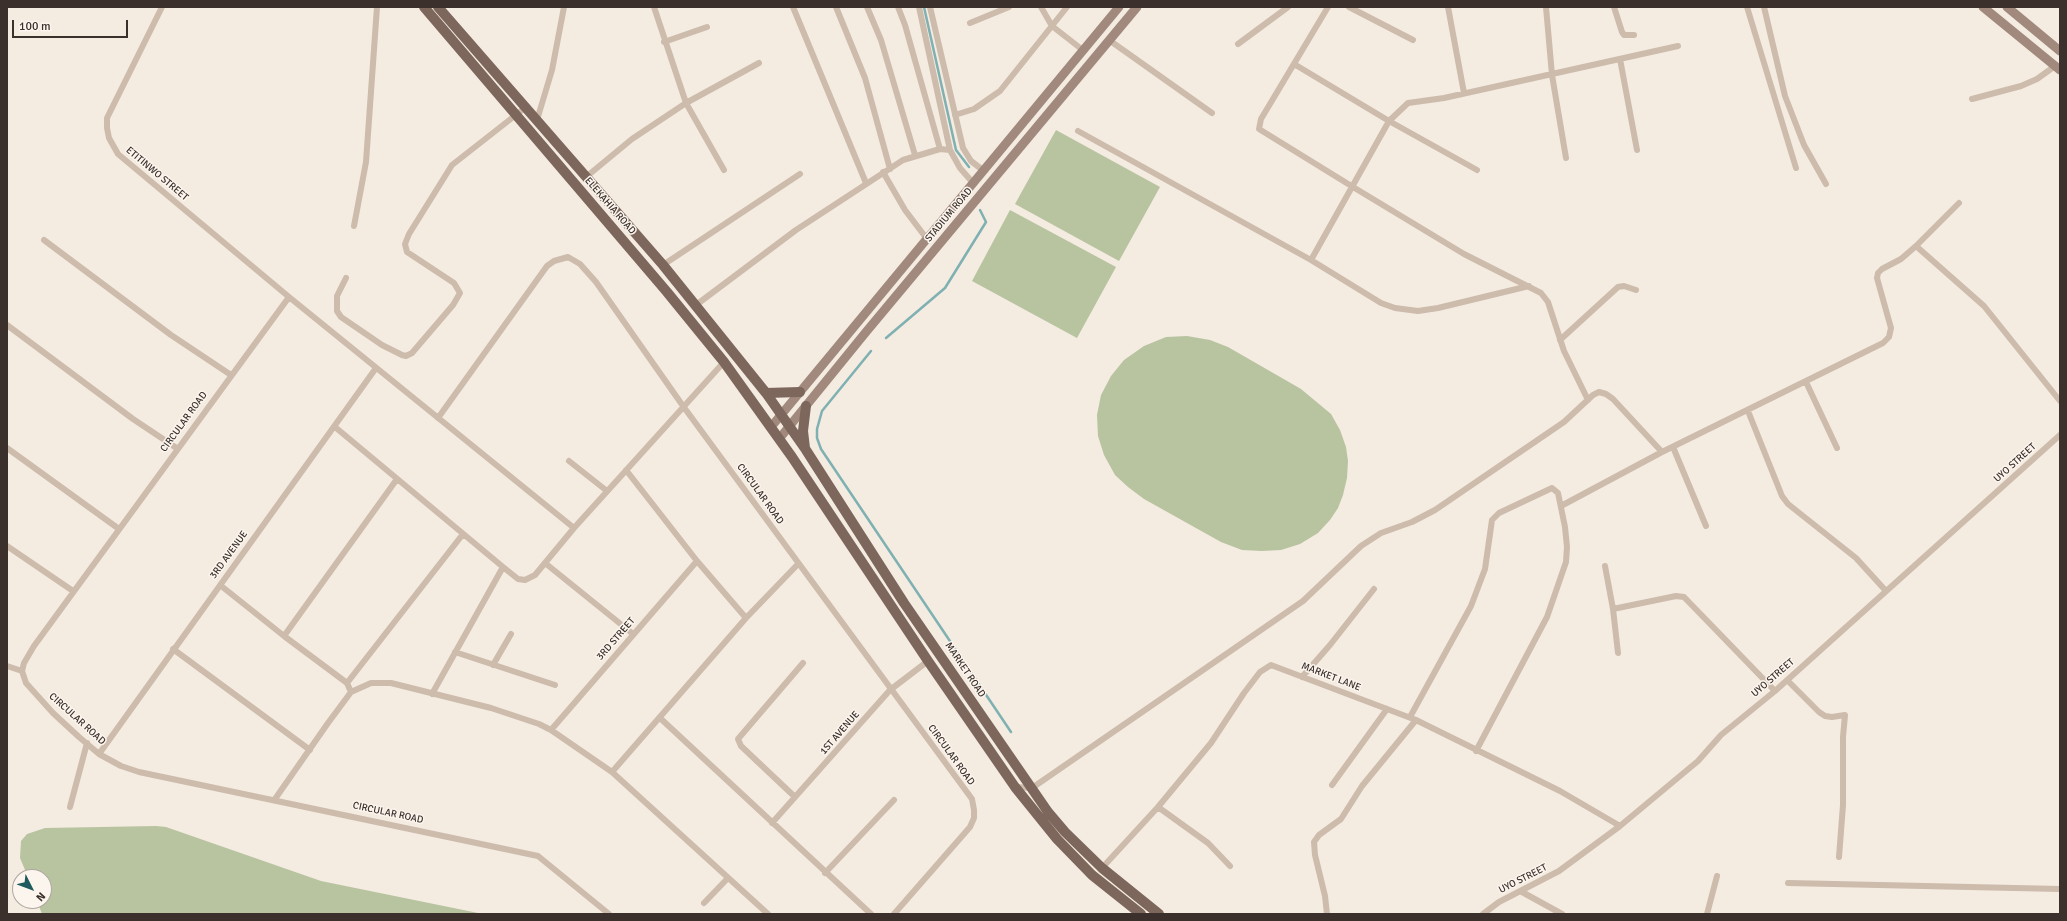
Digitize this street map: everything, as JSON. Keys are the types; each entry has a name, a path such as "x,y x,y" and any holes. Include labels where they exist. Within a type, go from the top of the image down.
{"main road":[{"name":"ELEKAHIA ROAD","path":"424,7 514,115 667,292 724,362 771,427"},
{"name":"ELEKAHIA ROAD","path":"438,7 663,265 766,393 781,414"},
{"name":"STADIUM ROAD","path":"771,427 974,184 1119,7"},
{"name":"STADIUM ROAD","path":"779,439 1137,7"},
{"path":"2007,7 2060,50"},
{"path":"1988,8 2058,68"},
{"path":"766,393 800,392"},
{"path":"806,406 803,431 806,450"},
{"name":"MARKET ROAD","path":"781,414 806,450 904,602 1048,812 1065,832 1102,868 1159,914"},
{"path":"771,427 928,661 1015,787 1057,839 1092,875 1141,914"}],"street":[{"name":"ETITINWO STREET","path":"162,7 108,118 107,128 112,146 118,154 289,297 574,528"},
{"path":"354,226 366,162 377,7"},
{"path":"537,120 552,70 564,7"},
{"path":"654,7 664,42 686,103 724,170"},
{"path":"792,7 866,183"},
{"path":"836,7 865,78 890,168"},
{"path":"867,7 881,40 915,155"},
{"path":"898,7 905,25 940,149"},
{"path":"919,7 950,150 960,168 974,184"},
{"path":"930,7 955,115 966,154 984,171"},
{"path":"970,23 1009,7"},
{"path":"1041,7 1052,26 1084,51"},
{"path":"955,115 974,109 1000,91 1068,7"},
{"path":"1238,44 1288,7"},
{"path":"1328,7 1261,119 1259,129 1464,254 1541,292 1546,298 1560,340 1573,372 1588,400"},
{"path":"1349,7 1413,40"},
{"path":"1448,7 1464,93"},
{"path":"1546,7 1552,74 1566,158"},
{"path":"1614,7 1624,35 1634,35"},
{"path":"1747,7 1796,168"},
{"path":"1764,7 1785,96 1804,145 1826,184"},
{"path":"664,42 706,26"},
{"path":"1109,40 1212,113"},
{"path":"1311,260 1389,121 1408,104 1678,46"},
{"path":"1620,59 1637,150"},
{"path":"586,177 632,139 686,103 758,63"},
{"path":"1294,64 1389,121 1477,170"},
{"path":"1972,99 2021,86 2058,68"},
{"path":"346,278 337,296 337,311 341,317 382,345 402,355 406,356 412,353 449,310 460,293 454,284 407,252 405,244 449,168 526,107"},
{"path":"1078,131 1311,260 1381,303 1406,311 1438,308 1529,286"},
{"path":"696,305 796,230 883,172 915,155 940,149 950,150"},
{"path":"883,172 915,225 927,239"},
{"path":"663,265 800,174"},
{"path":"1561,506 1662,452 1748,411 1883,343 1889,337 1891,328 1877,278 1878,273 1882,269 1901,259 1959,203"},
{"path":"44,240 171,335 230,375"},
{"path":"1916,246 1984,306 2060,401"},
{"name":"CIRCULAR ROAD","path":"438,418 547,266 554,261 568,257 580,264 590,274 683,406 890,690 972,799 974,818 970,827 894,914"},
{"path":"1560,340 1618,287 1624,286 1636,290"},
{"name":"CIRCULAR ROAD","path":"289,297 230,375 178,449 34,646 24,663 22,671 26,683 33,692 87,744 99,754 121,766 139,772 275,799 538,856 609,914"},
{"path":"7,325 133,419 178,449"},
{"path":"335,427 503,567 518,579 525,580 535,575 574,528 724,362"},
{"name":"3RD AVENUE","path":"99,754 376,368"},
{"path":"1806,382 1837,448"},
{"path":"1015,787 1032,788 1303,601 1361,546 1381,533 1412,522 1435,510 1564,422 1599,392 1606,394 1662,452"},
{"path":"1748,411 1782,496 1788,504 1856,558 1886,591"},
{"name":"UYO STREET","path":"1483,914 1499,902 1522,892 1559,871 1620,826 1698,761 1721,735 1775,691 2060,435"},
{"path":"1673,447 1706,526"},
{"path":"7,448 119,529"},
{"path":"569,461 607,491"},
{"path":"626,470 697,561 746,618"},
{"path":"284,636 397,479"},
{"path":"1327,914 1325,896 1315,856 1314,842 1319,835 1341,819 1362,786 1413,718 1471,606 1485,570 1491,525 1496,516 1548,488 1552,488 1558,493 1561,506 1567,547 1566,562 1547,617 1476,751"},
{"path":"347,683 463,534"},
{"path":"7,546 73,591"},
{"name":"3RD STREET","path":"551,730 697,561"},
{"path":"545,563 633,634"},
{"path":"612,772 746,618 798,564"},
{"path":"1605,566 1613,609 1618,653"},
{"path":"432,694 503,567"},
{"path":"220,585 284,636 347,683 351,692"},
{"path":"1302,677 1330,645 1374,589"},
{"path":"1613,609 1681,596 1688,600 1775,691"},
{"path":"493,665 510,634"},
{"path":"173,649 310,750"},
{"path":"455,652 556,685"},
{"name":"1ST AVENUE","path":"772,822 890,690 928,661"},
{"path":"795,797 741,746 738,739 803,663"},
{"name":"MARKET LANE","path":"1102,868 1158,807 1212,743 1244,693 1265,667 1271,665 1413,718 1476,751 1560,791 1620,826"},
{"path":"7,666 22,671"},
{"path":"1787,680 1819,712 1825,716 1845,716 1843,737 1843,805 1839,857"},
{"path":"275,799 351,692 362,685 378,682 391,683 491,708 539,724 551,730 612,772 768,914"},
{"path":"1332,785 1386,709"},
{"path":"660,718 825,873 871,914"},
{"path":"70,807 87,744"},
{"path":"825,873 894,800"},
{"path":"1158,807 1208,843 1230,866"},
{"path":"1707,914 1717,876"},
{"path":"704,902 728,878"},
{"path":"1788,883 2060,889"},
{"path":"1522,892 1562,914"}],"green space":[{"path":"1056,130 1160,187 1119,261 1015,204"},
{"path":"1010,210 1116,267 1077,338 972,281"},
{"path":"1187,336 1210,340 1228,347 1301,389 1331,414 1340,430 1346,447 1348,461 1347,478 1343,495 1338,508 1330,520 1318,533 1300,544 1281,550 1262,551 1242,550 1221,542 1144,499 1115,475 1104,455 1098,436 1097,415 1101,395 1111,376 1124,360 1144,346 1166,337"},
{"path":"166,827 321,881 483,914 42,914 40,909 52,909 52,869 25,869 20,858 21,841 27,834 45,828"}],"waterway":[{"path":"924,7 956,150 969,167"},
{"path":"886,338 945,288 986,222 980,210"},
{"path":"871,351 822,411 817,429 817,438 821,449 1011,732"}]}
